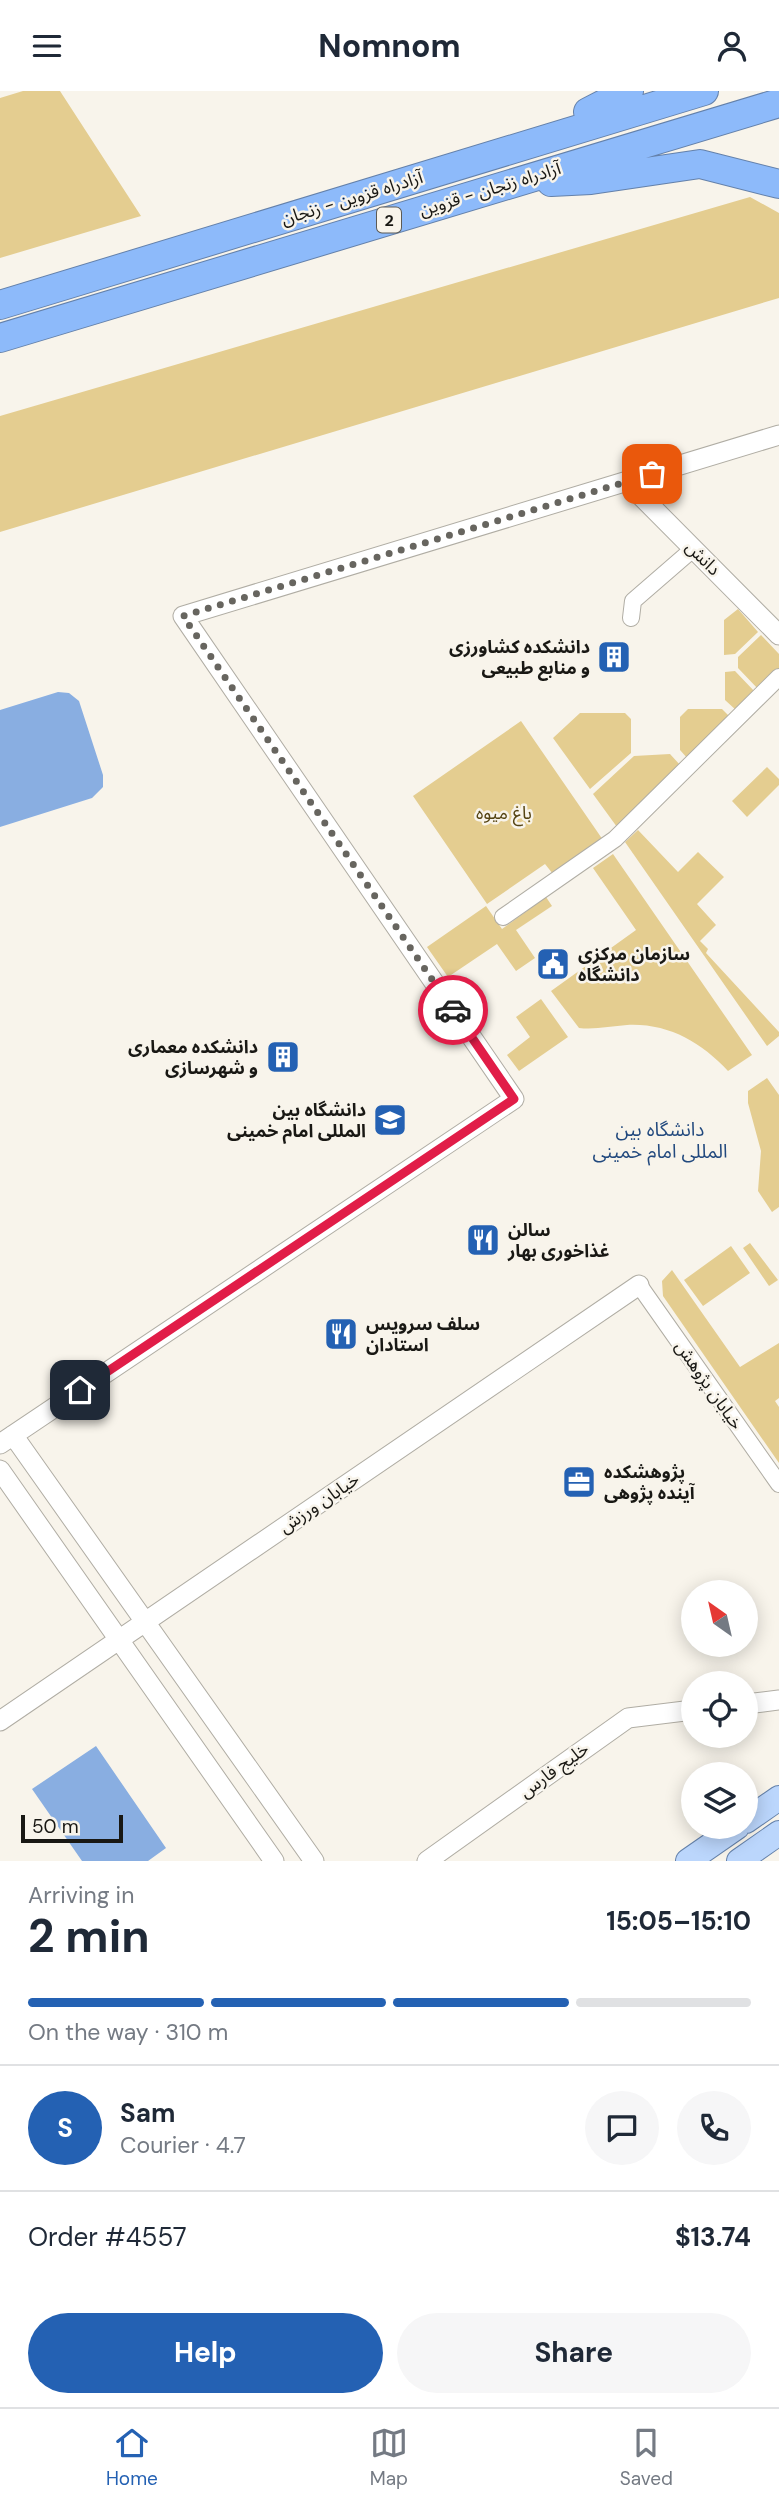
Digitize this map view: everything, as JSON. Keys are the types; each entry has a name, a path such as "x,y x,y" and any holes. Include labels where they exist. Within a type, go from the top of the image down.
{"highway":[{"path":"518,148 629,91"},
{"name":"آزادراه قزوین - زنجان","path":"0,305 704,91"},
{"name":"آزادراه زنجان - قزوین","path":"0,338 779,103"},
{"path":"506,184 591,180 700,164 779,184"}],"main road":[{"path":"758,1813 779,1798"},
{"path":"739,1861 779,1833"},
{"path":"688,1861 720,1839"}],"street":[{"path":"314,1861 145,1622 6,1440 514,1099 183,616 779,435"},
{"name":"دانش","path":"626,481 779,635"},
{"path":"631,618 633,601 693,549"},
{"path":"503,917 615,839 779,677"},
{"name":"خیابان پژوهش","path":"639,1285 779,1484"},
{"name":"خیابان ورزش","path":"0,1721 639,1285"},
{"path":"0,1470 274,1861"},
{"path":"758,1703 779,1700"},
{"name":"خلیج فارس","path":"427,1861 628,1718 681,1711"}],"green space":[{"path":"23,91 60,91 141,216 0,258 0,98"},
{"path":"750,197 779,213 779,298 0,532 0,416"},
{"path":"738,609 758,632 735,654 724,655 724,620"},
{"path":"761,635 779,654 779,669 759,690 738,668 738,657"},
{"path":"735,671 756,693 737,711 725,700 725,672"},
{"path":"688,709 722,709 730,717 688,759 680,750 680,717"},
{"path":"580,713 625,713 631,719 631,753 590,789 553,738"},
{"name":"باغ میوه","path":"521,721 603,840 553,874 545,864 487,904 413,796"},
{"path":"670,754 681,766 617,827 593,794 634,756"},
{"path":"767,767 779,779 779,785 747,817 732,801"},
{"path":"638,830 678,872 698,852 724,877 697,904 716,925 700,941 708,949 706,953 779,1032 779,1036 767,1046 625,842"},
{"path":"613,854 752,1055 728,1071 707,1051 670,1031 642,1025 579,1028 551,991 636,930 593,868"},
{"path":"546,897 552,906 516,930 535,958 516,971 497,944 448,977 427,947 486,906 502,929"},
{"path":"541,999 568,1037 519,1071 507,1055 530,1037 516,1017"},
{"path":"767,1078 779,1095 779,1207 772,1212 758,1191 761,1151 748,1103 748,1091"},
{"path":"750,1243 778,1280 769,1286 743,1248"},
{"path":"731,1246 750,1273 703,1306 684,1280"},
{"path":"672,1270 740,1367 779,1343 779,1398 775,1401 779,1407 779,1463 663,1296 662,1281"}],"water":[{"path":"58,692 69,693 79,701 103,775 103,787 92,798 0,827 0,710"},
{"path":"96,1746 166,1848 148,1861 82,1861 32,1789"}],"way so far":[{"path":"453,1010 183,616 652,474"}],"place":[{"name":"دانشکده کشاورزی و منابع طبیعی","path":"614,657"},
{"name":"سازمان مرکزی دانشگاه","path":"553,964"},
{"name":"دانشکده معماری و شهرسازی","path":"283,1057"},
{"name":"دانشگاه بین المللی امام خمینی","path":"390,1120"},
{"name":"سالن غذاخوری بهار","path":"483,1240"},
{"name":"سلف سرویس استادان","path":"341,1334"},
{"name":"پژوهشکده آینده پژوهی","path":"579,1482"}],"district":[{"name":"دانشگاه بین المللی امام خمینی","path":"660,1140"}],"route":[{"path":"80,1390 514,1099 453,1010"}]}
